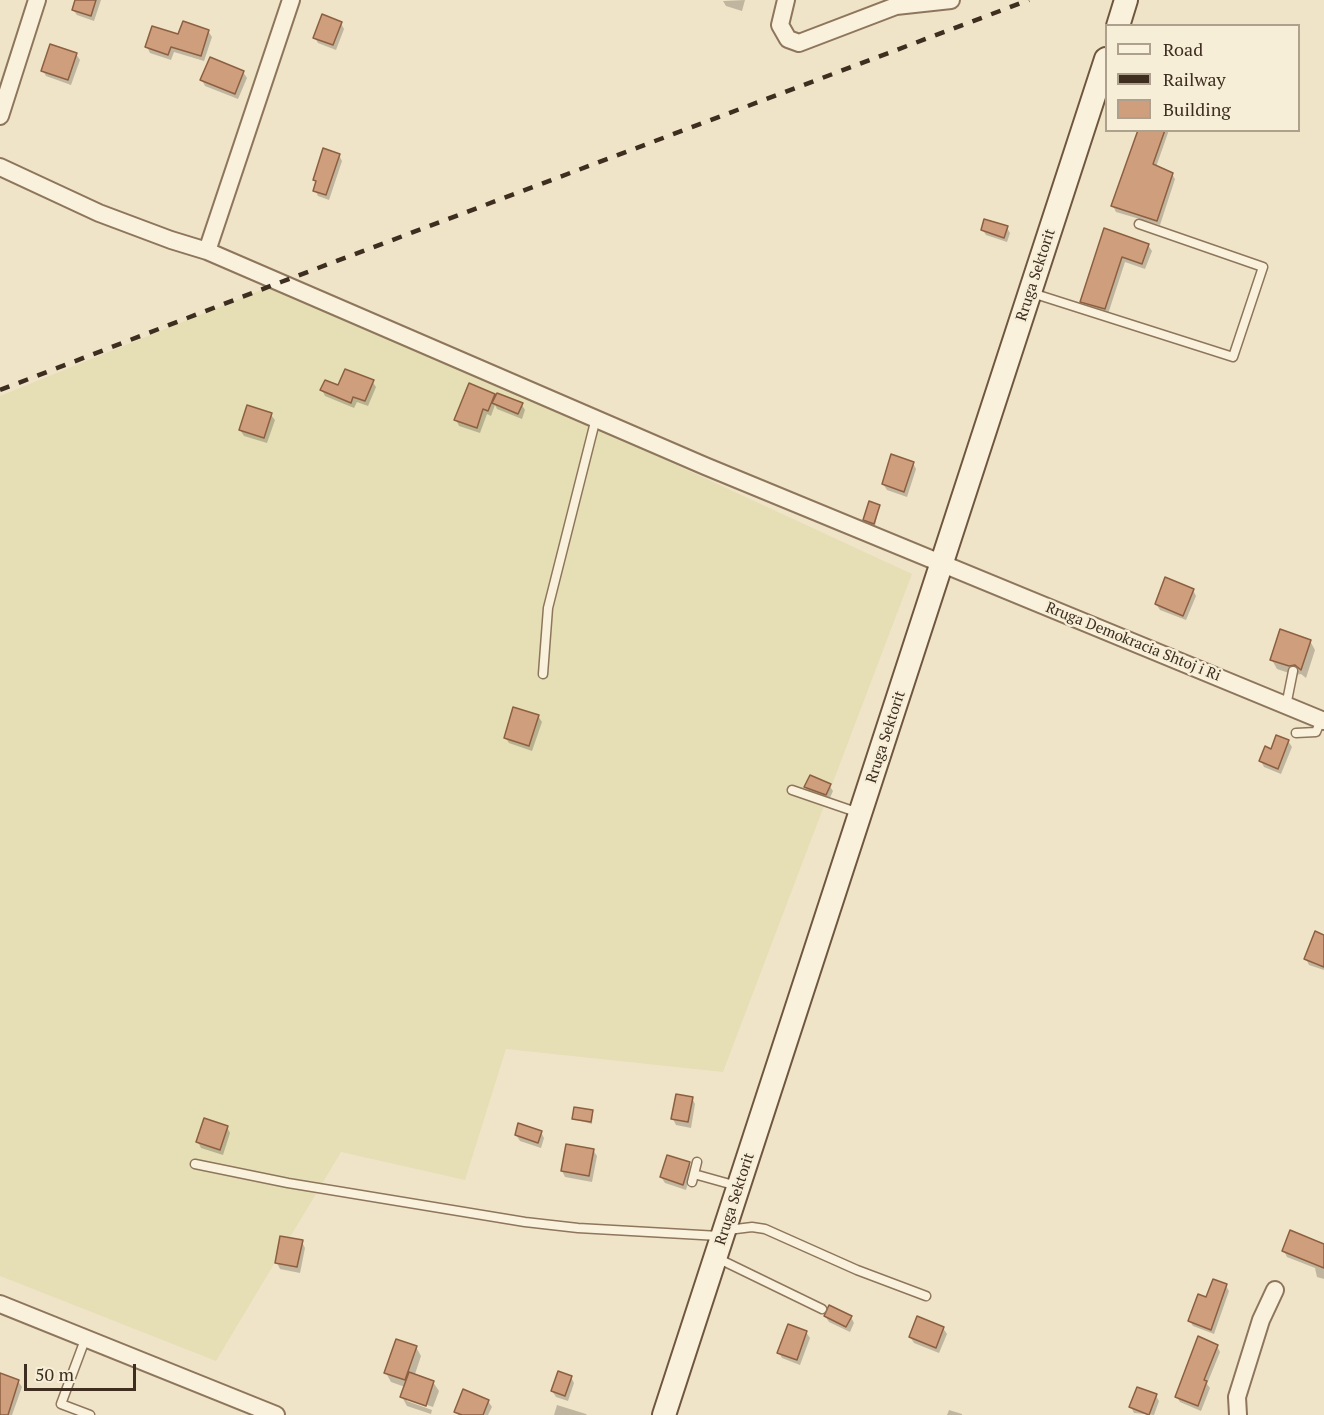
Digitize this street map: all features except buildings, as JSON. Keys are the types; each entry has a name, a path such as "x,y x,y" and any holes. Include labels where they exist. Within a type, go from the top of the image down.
{"street":[{"path":"0,116 37,0"},
{"path":"207,251 291,0"},
{"path":"786,0 780,25 788,39 799,44 896,6 951,0"},
{"path":"1119,24 1126,0"},
{"name":"Rruga Sektorit","path":"664,1415 1105,65"},
{"name":"Rruga Demokracia Shtoj i Ri","path":"0,167 99,213 207,251 705,466 1323,720"},
{"path":"1238,1415 1237,1397 1261,1320 1275,1290"},
{"path":"0,1304 276,1415"}],"lane":[{"path":"1030,292 1233,357 1263,267 1139,224"},
{"path":"543,674 548,608 596,417"},
{"path":"1287,706 1293,671"},
{"path":"1296,733 1316,732 1323,720"},
{"path":"792,790 861,814"},
{"path":"697,1162 693,1178 739,1186"},
{"path":"195,1164 288,1184 525,1222 721,1241 822,1309"},
{"path":"721,1241 752,1227 765,1229 857,1270 926,1296"},
{"path":"86,1337 61,1404 90,1415"}],"shaded area":[{"path":"281,282 912,574 723,1072 506,1049 465,1180 341,1152 216,1361 0,1276 0,396"}],"railway":[{"path":"0,390 1029,0"}]}
